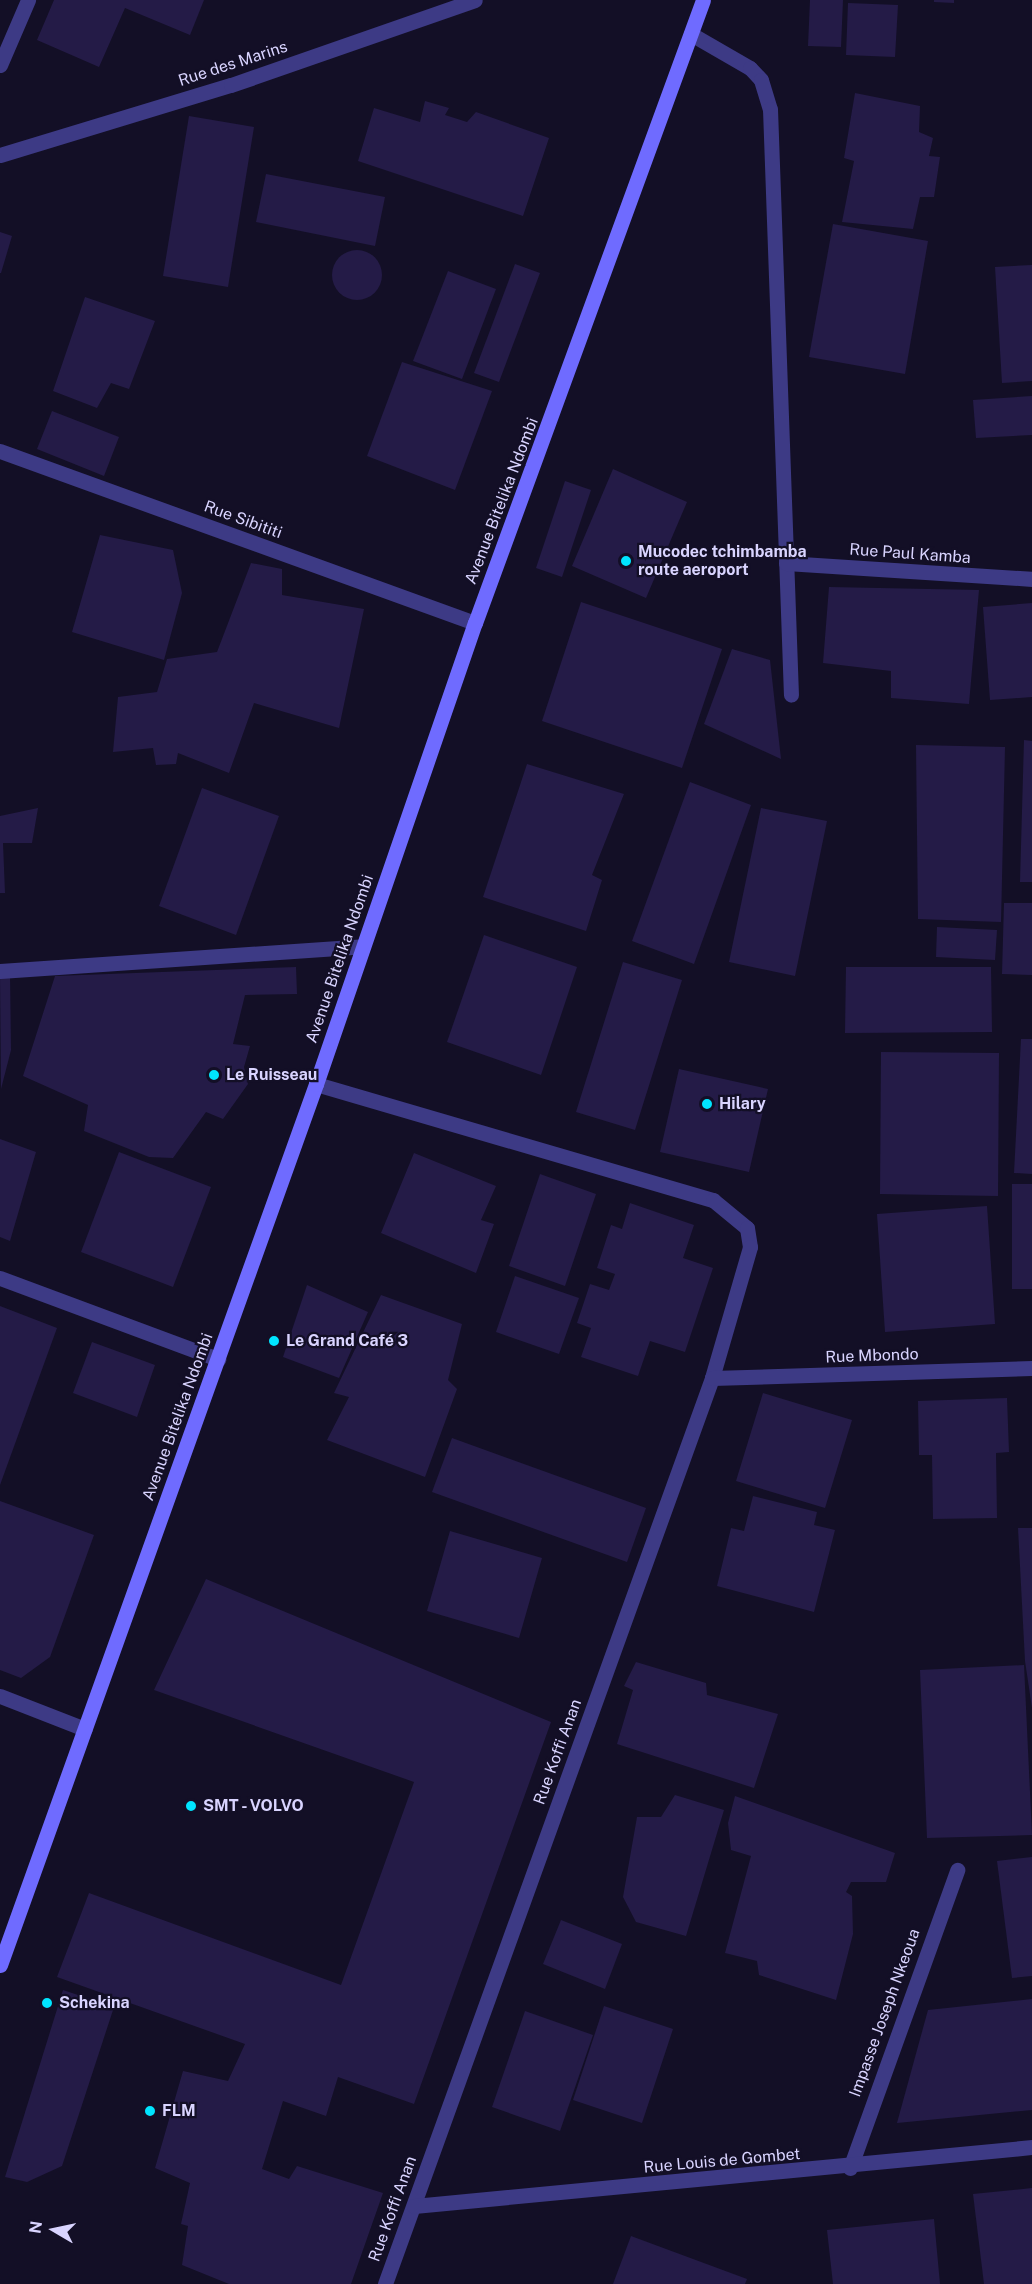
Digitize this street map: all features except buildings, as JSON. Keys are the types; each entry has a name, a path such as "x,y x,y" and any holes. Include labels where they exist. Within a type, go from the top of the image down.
{"street":[{"path":"0,65 28,0"},
{"name":"Rue des Marins","path":"0,155 231,85 475,0"},
{"name":"Avenue Bitelika Ndombi","path":"0,1965 316,1084 474,623 703,0"},
{"path":"691,34 750,68 761,80 770,109 791,695"},
{"name":"Rue Sibititi","path":"0,451 474,623"},
{"name":"Rue Paul Kamba","path":"786,562 1032,579"},
{"path":"0,971 363,945"},
{"name":"Rue Koffi Anan","path":"316,1084 713,1200 747,1228 746,1269 712,1378 385,2284"},
{"path":"0,1278 218,1359"},
{"name":"Rue Mbondo","path":"712,1378 1032,1368"},
{"path":"0,1696 85,1729"},
{"name":"Impasse Joseph Nkeoua","path":"849,2168 957,1870"},
{"name":"Rue Louis de Gombet","path":"414,2206 849,2168 1032,2147"}],"place":[{"name":"Mucodec tchimbamba route aeroport","path":"626,561"},
{"name":"Le Ruisseau","path":"214,1075"},
{"name":"Hilary","path":"707,1104"},
{"name":"Le Grand Café 3","path":"274,1341"},
{"name":"SMT - VOLVO","path":"191,1806"},
{"name":"Schekina","path":"47,2003"},
{"name":"FLM","path":"150,2111"}]}
